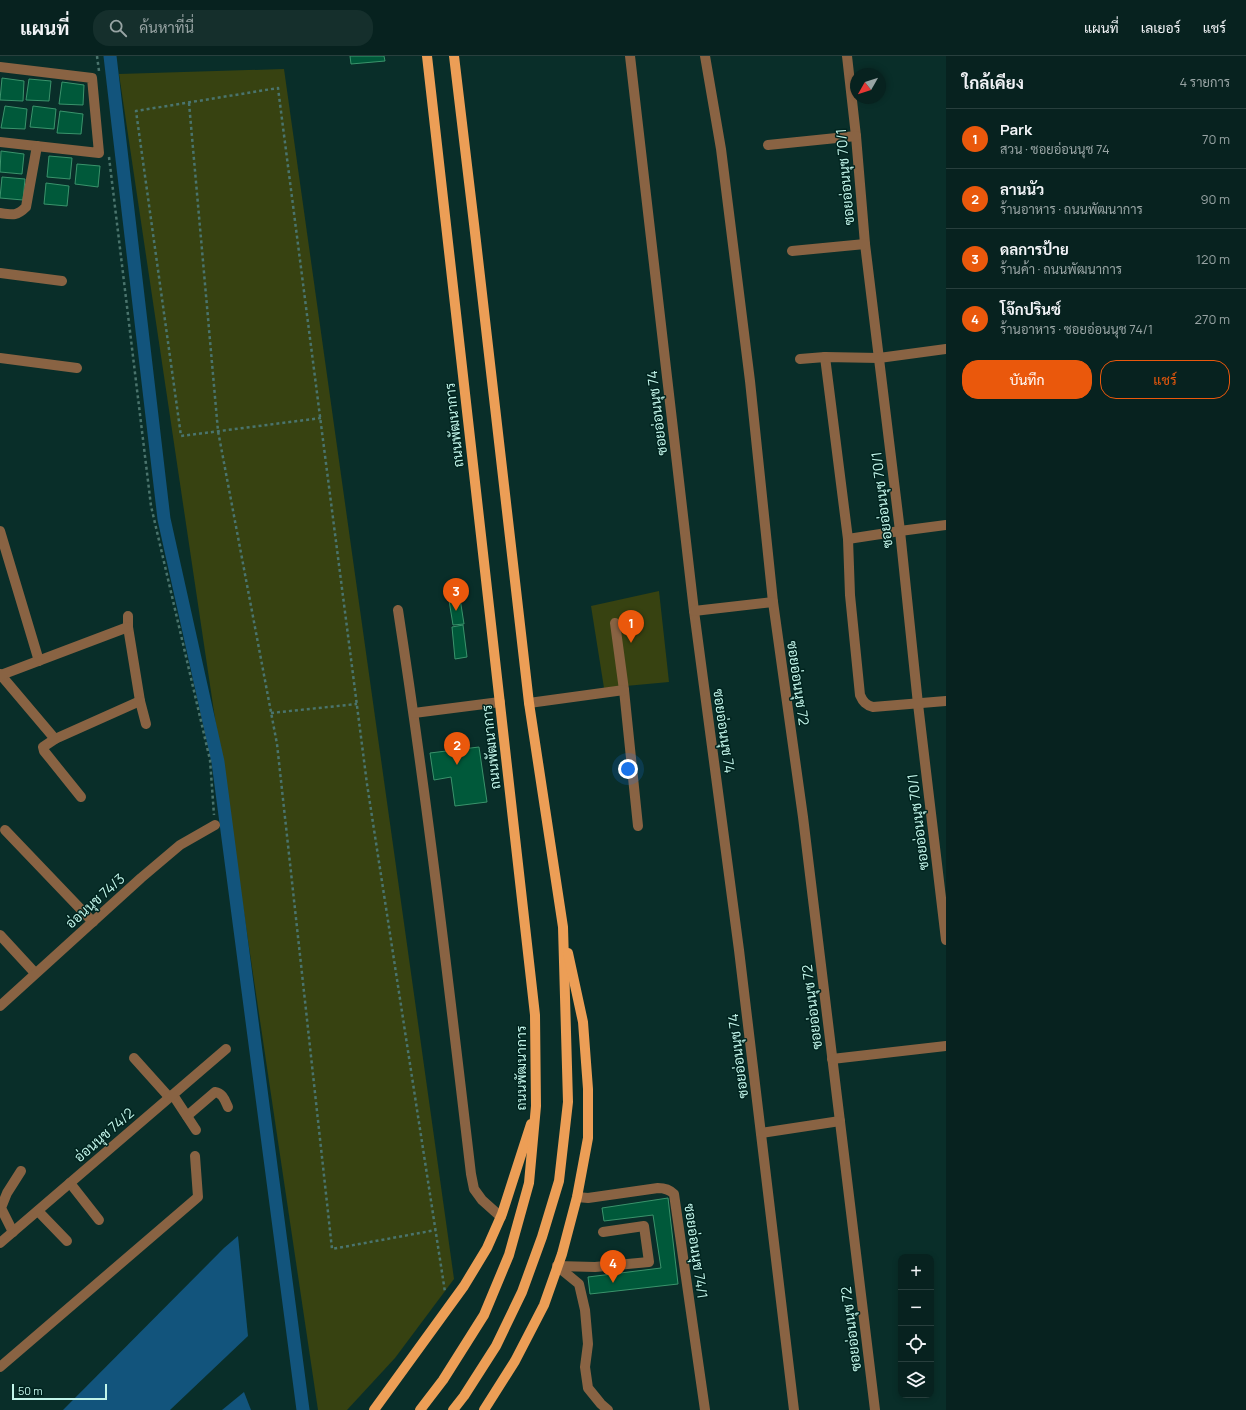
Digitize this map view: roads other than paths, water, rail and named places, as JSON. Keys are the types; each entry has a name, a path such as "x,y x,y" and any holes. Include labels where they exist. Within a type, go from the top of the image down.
{"main road":[{"name":"ถนนพัฒนาการ","path":"420,1410 443,1380 484,1315 510,1255 529,1183 536,1106 535,1015 427,56"},
{"path":"454,56 529,703 563,927 583,1022 588,1089 588,1138 577,1197 558,1266 544,1305 515,1361 484,1410"},
{"path":"453,1410 464,1396 496,1346 522,1292 560,1181 568,1102 563,927"},
{"path":"374,1410 464,1286 487,1248 501,1217 536,1106"}],"street":[{"name":"ซอยอ่อนนุช 74","path":"630,56 694,611 739,950 794,1410"},
{"name":"ซอยอ่อนนุช 72","path":"705,56 721,149 750,381 772,602 803,817 875,1410"},
{"name":"ซอยอ่อนนุช 70/1","path":"847,56 856,136 865,244 900,531 918,704 946,940"},
{"path":"0,67 92,78 99,153 0,142"},
{"path":"768,145 856,136"},
{"path":"0,213 13,215 20,213 26,207 37,146"},
{"path":"792,251 865,244"},
{"path":"0,273 62,281"},
{"path":"800,359 825,357 879,358 946,349"},
{"path":"825,357 848,539 850,595 860,695 862,701 873,707 946,701"},
{"path":"0,358 77,368"},
{"path":"848,539 946,525"},
{"path":"0,531 39,661"},
{"path":"694,611 772,602"},
{"path":"398,610 414,713 449,984 471,1174 474,1189 482,1200 501,1217"},
{"path":"128,616 128,627 140,701 146,724"},
{"path":"615,623 624,690 638,826"},
{"path":"55,739 1,674 128,627"},
{"path":"529,703 624,690"},
{"path":"81,797 44,752 43,747 55,739 140,701"},
{"path":"414,713 500,702"},
{"name":"อ่อนนุช 74/3","path":"0,1006 141,878 180,845 215,825"},
{"path":"5,830 93,922"},
{"path":"0,935 35,973"},
{"path":"832,1059 946,1046"},
{"name":"อ่อนนุช 74/2","path":"0,1243 226,1049"},
{"path":"134,1058 171,1096 196,1130"},
{"path":"187,1116 215,1092 218,1092 222,1096 228,1107"},
{"path":"761,1133 840,1121"},
{"path":"0,1367 198,1197 194,1156"},
{"path":"13,1232 1,1208 7,1193 21,1172"},
{"path":"70,1183 99,1220"},
{"name":"ซอยอ่อนนุช 74/1","path":"577,1197 588,1198 658,1188 663,1188 674,1194 705,1410"},
{"path":"38,1210 67,1241"},
{"path":"558,1266 595,1267 648,1262 644,1226 603,1232"},
{"path":"558,1266 579,1284 585,1310 588,1344 586,1367 588,1388 608,1410"}],"water":[{"path":"238,1236 248,1336 170,1410 63,1410 224,1248"},
{"path":"244,1392 251,1410 222,1410"}],"waterway":[{"path":"110,56 164,519 218,762 303,1410"}],"place":[{"name":"ดลการป้าย","path":"456,611"},
{"name":"Park","path":"631,643"},
{"name":"ลานนัว","path":"457,765"},
{"name":"โจ๊กปรินซ์","path":"613,1283"}]}
